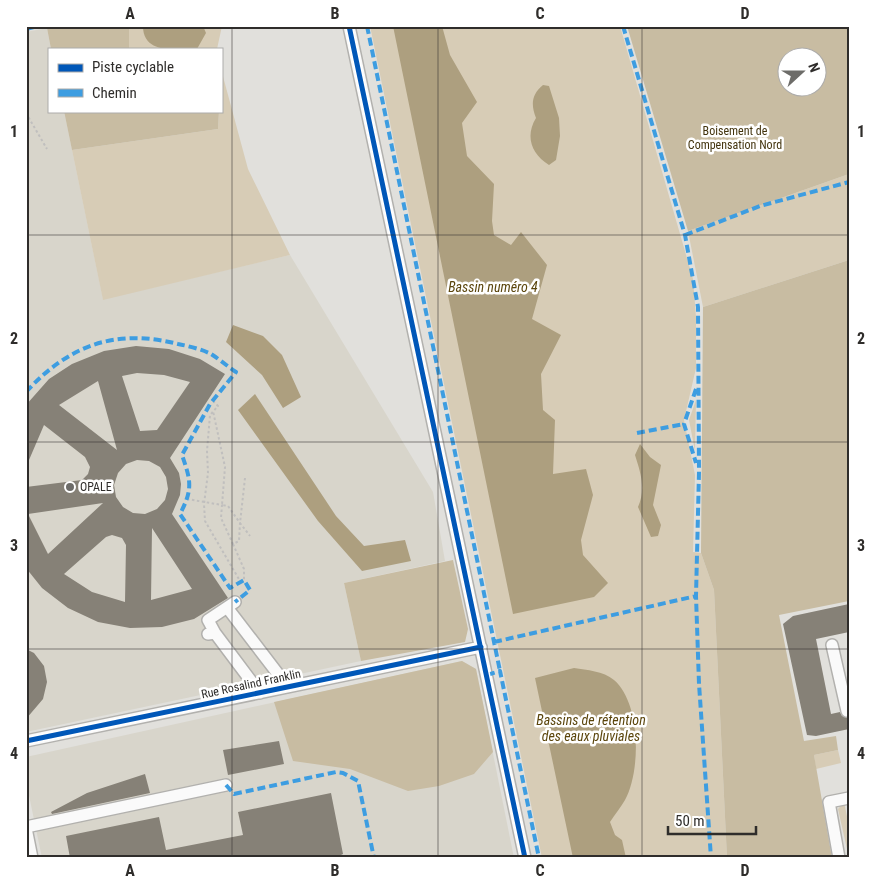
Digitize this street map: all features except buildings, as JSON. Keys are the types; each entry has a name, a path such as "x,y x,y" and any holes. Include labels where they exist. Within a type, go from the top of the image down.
{"street":[{"path":"349,26 525,858"},
{"path":"260,693 211,633 208,620 232,606 288,687"},
{"path":"832,645 847,711"},
{"name":"Rue Rosalind Franklin","path":"26,741 481,647"},
{"path":"32,858 26,828 226,785"},
{"path":"839,858 829,802 849,798"}],"path":[{"path":"26,112 47,149"},
{"path":"213,401 218,406 210,415 207,452 208,473 204,504 205,521 240,581"},
{"path":"213,411 225,467 221,518 244,569 244,580"},
{"path":"233,544 239,541 245,478"},
{"path":"187,499 204,504 228,506 250,536"}],"shaded area":[{"path":"129,26 222,26 217,48 129,48"},
{"path":"370,26 620,26 693,279 696,317 696,368 684,420 695,475 693,552 701,553 714,590 727,858 542,858"},
{"path":"47,28 51,48 48,48 48,112 64,112 103,299 290,255 433,492 445,561 344,583 361,661 26,732 26,32"},
{"path":"222,73 248,169 290,255 103,300 72,150 218,129 219,112 222,112"},
{"path":"849,174 849,260 703,307 688,231"},
{"path":"696,400 695,451 689,420"},
{"path":"462,661 476,669 514,858 42,858 26,781 26,757"},
{"path":"838,750 841,763 816,769 814,755"},
{"path":"844,802 849,826 849,858 838,809"}],"green space":[{"path":"54,26 129,26 129,48 51,48 47,28"},
{"name":"Boisement de Compensation Nord","path":"627,26 849,26 849,174 688,231"},
{"path":"64,112 219,112 218,129 72,150"},
{"path":"849,260 849,601 779,615 804,741 836,736 838,750 814,755 832,858 727,858 714,590 701,553 703,307"},
{"path":"453,560 468,629 465,642 361,661 344,583"},
{"path":"462,661 476,669 493,752 474,774 439,786 408,791 350,769 293,761 274,702"}],"water":[{"path":"143,26 203,26 206,33 198,48 162,48 149,42 144,35"},
{"name":"Bassin numéro 4","path":"393,26 442,26 450,55 477,102 462,123 467,156 494,184 492,221 494,235 511,245 521,232 547,265 532,319 561,335 541,374 543,410 555,420 553,474 586,469 593,495 581,540 583,555 608,583 594,597 513,614"},
{"path":"543,85 549,86 559,118 560,136 556,160 549,165 534,150 531,138 531,131 536,118 533,100"},
{"path":"233,325 263,336 282,355 301,397 283,408 262,375 226,342"},
{"path":"255,394 336,516 364,546 405,540 411,561 362,571 318,521 238,410"},
{"path":"640,444 650,457 661,465 653,505 661,525 658,536 651,537 638,507 642,488 641,475 635,455"},
{"name":"Bassins de rétention des eaux pluviales","path":"574,668 595,671 614,680 623,691 634,720 636,755 634,772 625,800 610,822 615,835 622,840 626,858 573,858 535,678"}],"marked path":[{"path":"26,29 38,26"},
{"path":"367,26 500,671"},
{"path":"623,26 685,235 698,307 699,472 696,596 699,684 711,858"},
{"path":"685,235 760,206 849,182"},
{"path":"26,392 59,362 77,352 95,344 134,338 155,340 203,351 211,354 236,372 210,404 182,455 189,479 189,491 180,514 230,588 244,580 250,590 235,602"},
{"path":"696,389 684,424 696,463"},
{"path":"637,433 684,424"},
{"path":"494,642 696,596"},
{"path":"487,675 500,671 539,858"},
{"path":"226,785 234,794 336,772 343,773 358,781 374,858"}],"cycle path":[{"path":"349,26 525,858"},
{"path":"26,741 481,647"}],"place":[{"name":"OPALE","path":"70,487"}]}
